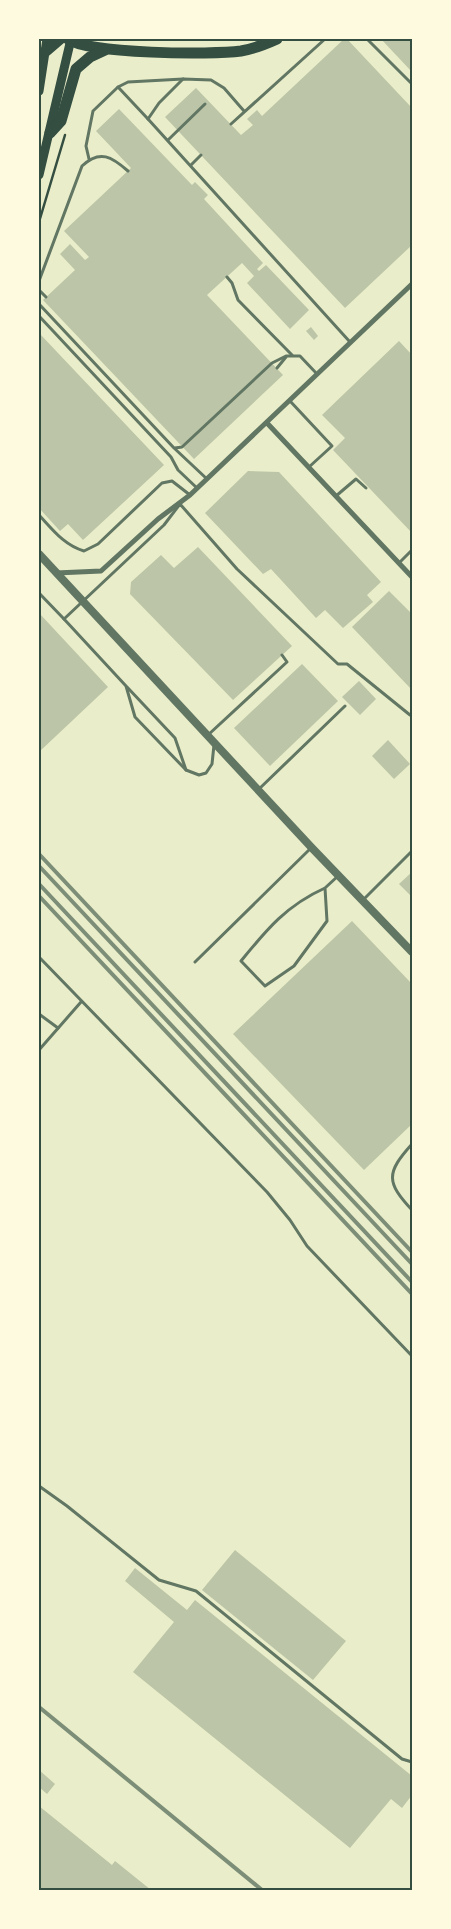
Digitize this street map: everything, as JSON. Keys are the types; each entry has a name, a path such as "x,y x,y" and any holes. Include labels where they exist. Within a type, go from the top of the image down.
{"highway":[{"path":"46,51 68,39 81,46 107,50 230,52 255,47 277,39"},
{"path":"50,133 61,121 76,69 90,56 107,50"}],"main road":[{"path":"39,91 47,39"},
{"path":"39,175 50,133 68,39"}],"street":[{"path":"56,573 101,571 112,563 158,519 190,495 412,284"},
{"path":"267,423 398,563 412,575"},
{"path":"39,554 312,848 412,952"}],"lane":[{"path":"231,124 325,39"},
{"path":"367,39 412,84"},
{"path":"90,159 86,146 94,111 118,87 128,82 183,79 211,80 224,88 244,111"},
{"path":"148,119 159,104 183,79"},
{"path":"118,87 191,165 350,342"},
{"path":"168,140 205,104"},
{"path":"191,165 201,155"},
{"path":"39,281 82,166 90,159 99,156 112,158 128,171"},
{"path":"227,277 232,283 238,300 293,355"},
{"path":"39,290 46,298"},
{"path":"39,304 174,448 207,479"},
{"path":"39,316 172,457 178,470 197,488"},
{"path":"277,368 286,356"},
{"path":"174,448 182,447 272,363 286,356 300,356 317,374"},
{"path":"290,401 332,446 309,467"},
{"path":"336,496 356,479 366,488"},
{"path":"39,515 62,540 73,548 84,551 98,544 162,483 172,481 190,495"},
{"path":"64,619 164,526 180,504 237,569 338,664 347,664 410,715 412,714"},
{"path":"398,563 412,550"},
{"path":"39,593 175,738 186,770"},
{"path":"208,735 287,662 282,655"},
{"path":"126,686 135,717 186,770 199,775 208,770 212,764 214,742"},
{"path":"258,789 345,706"},
{"path":"195,962 312,848"},
{"path":"362,901 412,851"},
{"path":"326,888 326,921 294,966 265,986 241,961 274,921 303,898 326,888 338,875"},
{"path":"39,957 267,1192 290,1220 307,1246 412,1356"},
{"path":"39,1050 82,1002"},
{"path":"39,1014 58,1028"},
{"path":"412,1144 393,1167 396,1193 412,1210"},
{"path":"39,1486 67,1506 159,1580 196,1591 402,1759 412,1762"}],"path":[{"path":"39,222 66,128"}],"building":[{"path":"344,39 347,39 412,108 412,245 345,308 165,117 196,88 241,135 253,125 247,119 257,110 262,116"},
{"path":"381,39 412,39 412,72"},
{"path":"119,109 192,185 195,182 208,195 204,199 263,263 257,269 259,271 266,265 309,310 290,329 247,283 254,276 242,263 207,295 283,375 194,459 43,300 75,270 60,254 70,244 85,260 89,257 64,231 131,168 96,131"},
{"path":"311,327 318,336 314,340 306,331"},
{"path":"40,334 164,465 83,540 68,524 60,531 39,508"},
{"path":"399,341 412,355 412,533 333,450 345,438 322,415"},
{"path":"248,471 279,472 381,582 367,595 373,602 343,628 325,610 316,618 271,569 263,574 205,513"},
{"path":"198,547 292,646 233,700 130,594 131,582 161,555 174,568"},
{"path":"389,591 412,614 412,690 352,627"},
{"path":"39,613 108,687 39,752"},
{"path":"302,664 338,701 270,766 234,728"},
{"path":"359,681 376,699 360,715 342,697"},
{"path":"388,740 410,764 394,779 372,756"},
{"path":"412,872 412,897 399,884"},
{"path":"352,921 412,984 412,1124 364,1170 233,1034"},
{"path":"235,1550 346,1641 313,1680 202,1590"},
{"path":"135,1568 187,1610 195,1600 412,1776 412,1795 402,1808 391,1799 350,1848 133,1672 174,1622 125,1581"},
{"path":"39,1770 55,1784 47,1794 39,1787"},
{"path":"39,1806 112,1865 115,1861 151,1890 39,1890"}],"railway":[{"path":"39,854 412,1252"},
{"path":"39,866 412,1264"},
{"path":"39,884 412,1282"},
{"path":"39,896 412,1294"},
{"path":"39,1707 262,1890"}]}
